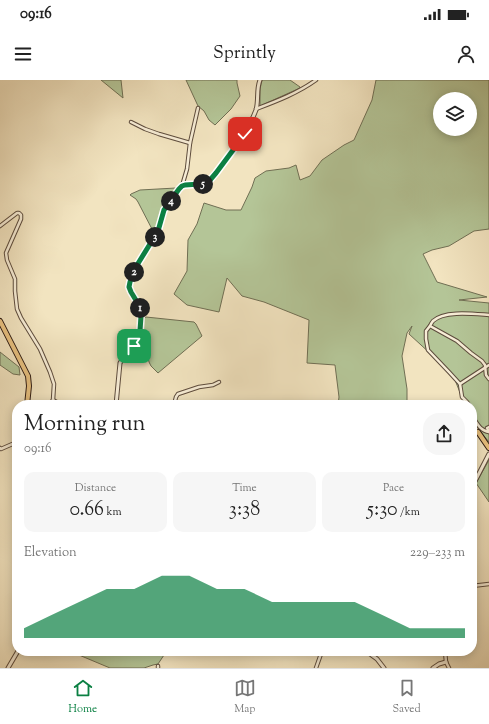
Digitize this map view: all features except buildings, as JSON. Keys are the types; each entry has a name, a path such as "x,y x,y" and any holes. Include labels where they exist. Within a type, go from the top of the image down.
{"highway":[{"path":"0,321 28,376 28,400"},
{"path":"477,432 489,448"}],"street":[{"path":"182,186 205,183 210,180 245,134 256,109 260,80"},
{"path":"256,109 276,102 304,88 316,80"},
{"path":"116,400 120,363 128,351 139,341 140,307 129,287 130,282 134,270 158,231 164,210 182,186 187,169 190,143 198,108"},
{"path":"131,122 152,132 190,143"},
{"path":"0,226 17,213 21,215 6,253 7,260 15,278 17,309 40,349 54,384 53,400"},
{"path":"465,400 462,397 460,384 428,350 426,331 434,320 450,314 489,315"},
{"path":"430,326 457,341 482,361 485,365 486,375 489,379"},
{"path":"460,384 489,365"},
{"path":"175,400 178,394 219,382"},
{"path":"477,424 481,430 486,432 489,432 487,428 489,427"},
{"path":"0,448 1,449 12,444"},
{"path":"477,477 489,454"},
{"path":"477,585 489,584"},
{"path":"8,668 15,656"},
{"path":"316,668 320,656"},
{"path":"373,656 384,668"},
{"path":"445,656 449,668"},
{"path":"11,662 12,668"},
{"path":"433,668 446,662"}],"green space":[{"path":"101,80 121,80 123,98"},
{"path":"186,80 237,80 240,96 231,109 215,125 198,106"},
{"path":"262,80 290,80 300,88 260,106 260,89"},
{"path":"376,80 489,80 489,229 474,231 449,246 423,254 437,282 487,297 459,300 489,303 489,442 477,426 477,400 463,400 455,380 433,356 409,334 412,326 407,333 402,356 407,389 407,400 339,400 335,365 307,363 309,320 264,302 242,296 227,278 219,312 187,305 174,294 187,271 188,240 197,224 204,203 226,210 241,210 255,178 266,171 289,168 296,165 300,180 310,176 322,160 354,140 372,100"},
{"path":"176,188 161,213 155,234 138,202 130,195 140,190"},
{"path":"146,317 194,322 202,336 158,373 149,362 144,336 141,331 142,319"},
{"path":"0,352 19,367 20,375 13,374 0,365"},
{"path":"489,460 489,502 477,484 477,481"},
{"path":"81,656 163,656 158,664 144,668 110,668"}],"route":[{"path":"134,346 139,341 141,316 140,307 129,287 130,282 134,270 160,227 164,210 182,186 205,183 210,180 245,134"}]}
